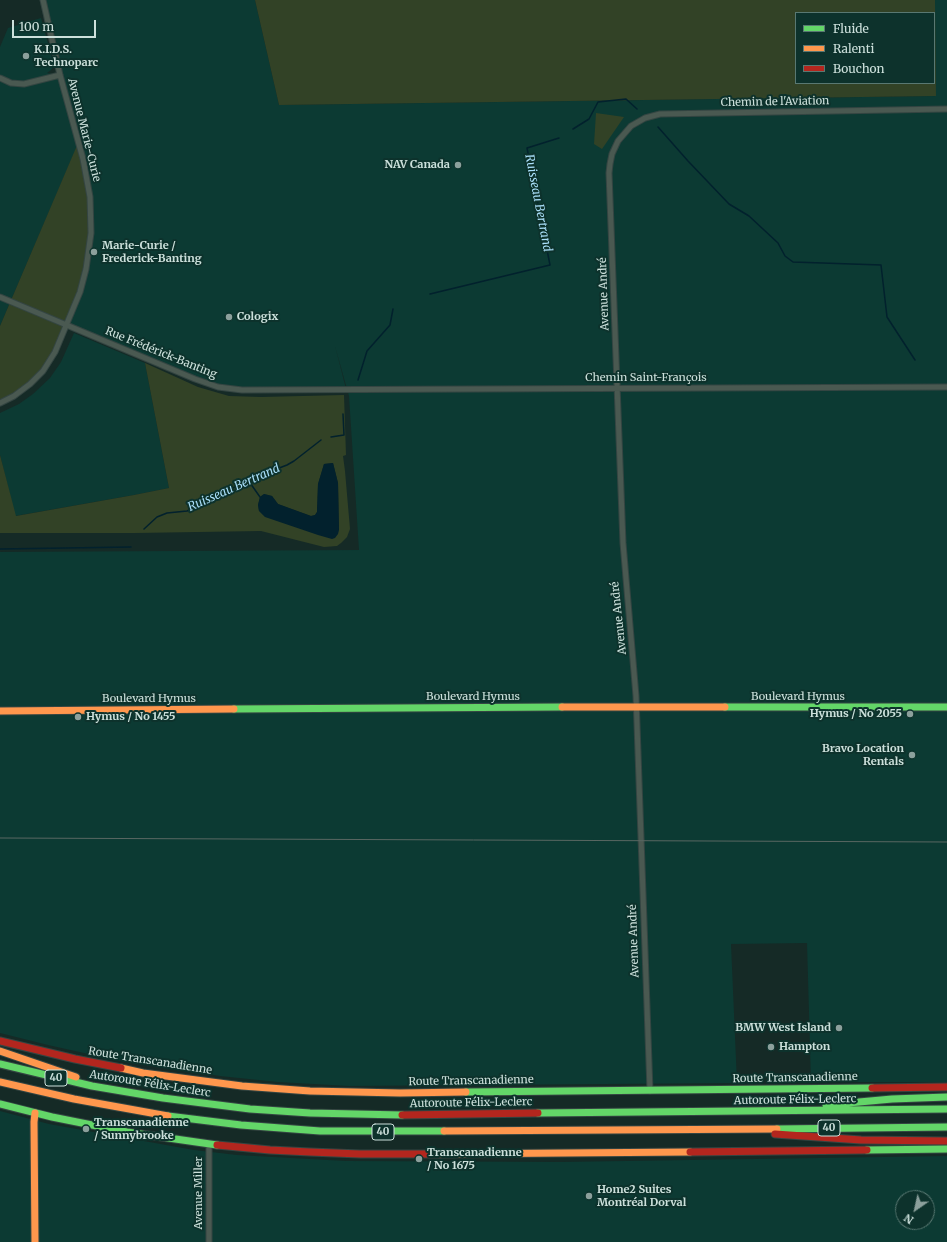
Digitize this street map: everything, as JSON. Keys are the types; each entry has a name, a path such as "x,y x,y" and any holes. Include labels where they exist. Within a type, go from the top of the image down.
{"main road":[{"name":"Boulevard Hymus","path":"0,711 636,707 947,707"},
{"name":"Route Transcanadienne","path":"0,1041 136,1072 188,1080 259,1088 310,1091 382,1093 947,1087"},
{"path":"0,1051 112,1089"},
{"name":"Autoroute Félix-Leclerc","path":"0,1064 112,1089 163,1098 220,1106 325,1114 397,1115 947,1110"},
{"name":"40","path":"0,1082 116,1108 184,1119 254,1127 315,1131 384,1132 947,1127"},
{"path":"0,1088 60,1096"},
{"path":"761,1111 892,1099 947,1097"},
{"path":"0,1104 35,1113 127,1132 209,1144 270,1150 364,1154 947,1149"},
{"path":"35,1113 35,1242"},
{"path":"710,1129 861,1140 947,1141"}],"street":[{"name":"Avenue Marie-Curie","path":"0,403 14,396 30,384 42,371 55,352 80,292 86,268 91,232 90,197 83,159 60,75 43,0"},
{"path":"0,78 12,83 24,84 60,75"},
{"name":"Chemin de l'Aviation","path":"616,145 624,133 635,123 645,118 660,114 947,109"},
{"name":"Avenue André","path":"616,145 610,159 609,173 623,550 636,707 650,1090"},
{"name":"Rue Frédérick-Banting","path":"0,296 194,379 218,387 242,390 346,389"},
{"name":"Chemin Saint-François","path":"346,389 947,387"},
{"name":"Avenue Miller","path":"209,1144 209,1242"}],"shaded area":[{"path":"42,0 255,0 279,105 935,96 935,0 947,0 947,1082 811,1082 807,943 731,944 737,1083 349,1086 278,1082 220,1076 120,1061 0,1033 0,552 359,550 349,396 335,346 346,389 242,390 218,387 66,324 78,144 0,326 0,47 8,28 41,18 54,65 47,73 59,75"},
{"path":"255,0 935,0 936,96 279,105"},
{"path":"596,113 624,117 602,149 594,144"},
{"path":"78,143 90,197 91,232 86,269 55,352 30,384 0,403 0,326"},
{"path":"74,333 145,363 169,488 15,516 0,455 0,413 19,404 33,394 50,378 61,362"},
{"path":"145,363 198,387 229,396 261,397 344,395 346,455 343,456 350,529 347,537 337,546 324,547 261,531 0,533 0,455 16,516 169,488","holes":["333,463 338,483 339,530 259,511 258,505 260,497 264,494 272,496 278,504 311,516 315,515 317,512 318,484 324,464"]},
{"path":"0,1111 49,1124 194,1150 237,1155 346,1161 561,1162 947,1156 947,1242 0,1242"}],"water":[{"path":"333,463 338,483 339,530 335,538 332,539 318,535 265,517 259,511 258,505 260,497 264,494 272,496 278,504 311,516 315,515 317,512 318,484 324,464"}],"waterway":[{"name":"Ruisseau Bertrand","path":"573,129 589,119 598,102 626,99 637,109"},
{"name":"Ruisseau Bertrand","path":"658,127 729,204 749,216 778,243 785,256 793,262 881,265 887,317 915,360"},
{"name":"Ruisseau Bertrand","path":"430,294 550,265 527,148 559,138"},
{"name":"Ruisseau Bertrand","path":"358,380 367,351 390,325 393,309"},
{"name":"Ruisseau Bertrand","path":"331,437 344,435 343,414"},
{"name":"Ruisseau Bertrand","path":"144,529 157,517 167,513 187,511 248,480 287,465 321,440"},
{"path":"248,480 260,497"},
{"name":"Ruisseau Bertrand","path":"0,549 131,547"}],"tram line":[{"path":"0,838 947,842"}],"traffic: fast":[{"path":"234,709 562,707"},
{"path":"725,707 947,707"},
{"path":"0,1064 92,1086 163,1098 250,1109 310,1113 402,1115"},
{"path":"466,1092 872,1088"},
{"path":"826,1105 892,1099 947,1097"},
{"path":"0,1104 52,1117 127,1132 217,1145"},
{"path":"538,1113 947,1109"},
{"path":"168,1116 241,1125 320,1131 444,1131"},
{"path":"777,1129 947,1127"},
{"path":"867,1150 947,1149"}],"traffic: slow":[{"path":"562,707 725,707"},
{"path":"0,711 234,709"},
{"path":"0,1051 76,1077"},
{"path":"121,1068 143,1073 242,1086 310,1091 400,1093 466,1092"},
{"path":"0,1082 74,1099 168,1116"},
{"path":"35,1113 35,1242"},
{"path":"444,1131 777,1129"},
{"path":"440,1154 690,1152"}],"traffic: jam":[{"path":"0,1041 75,1059 121,1068"},
{"path":"872,1088 947,1087"},
{"path":"402,1115 538,1113"},
{"path":"775,1134 861,1140 947,1141"},
{"path":"217,1145 310,1152 360,1154 440,1154"},
{"path":"690,1152 867,1150"}],"place":[{"name":"K.I.D.S. Technoparc","path":"26,56"},
{"name":"NAV Canada","path":"458,165"},
{"name":"Marie-Curie / Frederick-Banting","path":"94,252"},
{"name":"Cologix","path":"229,317"},
{"name":"Hymus / No 2055","path":"910,714"},
{"name":"Hymus / No 1455","path":"78,717"},
{"name":"Bravo Location Rentals","path":"912,755"},
{"name":"BMW West Island","path":"839,1028"},
{"name":"Hampton","path":"771,1047"},
{"name":"Transcanadienne / Sunnybrooke","path":"86,1129"},
{"name":"Transcanadienne / No 1675","path":"419,1159"},
{"name":"Home2 Suites Montréal Dorval","path":"589,1196"}]}
